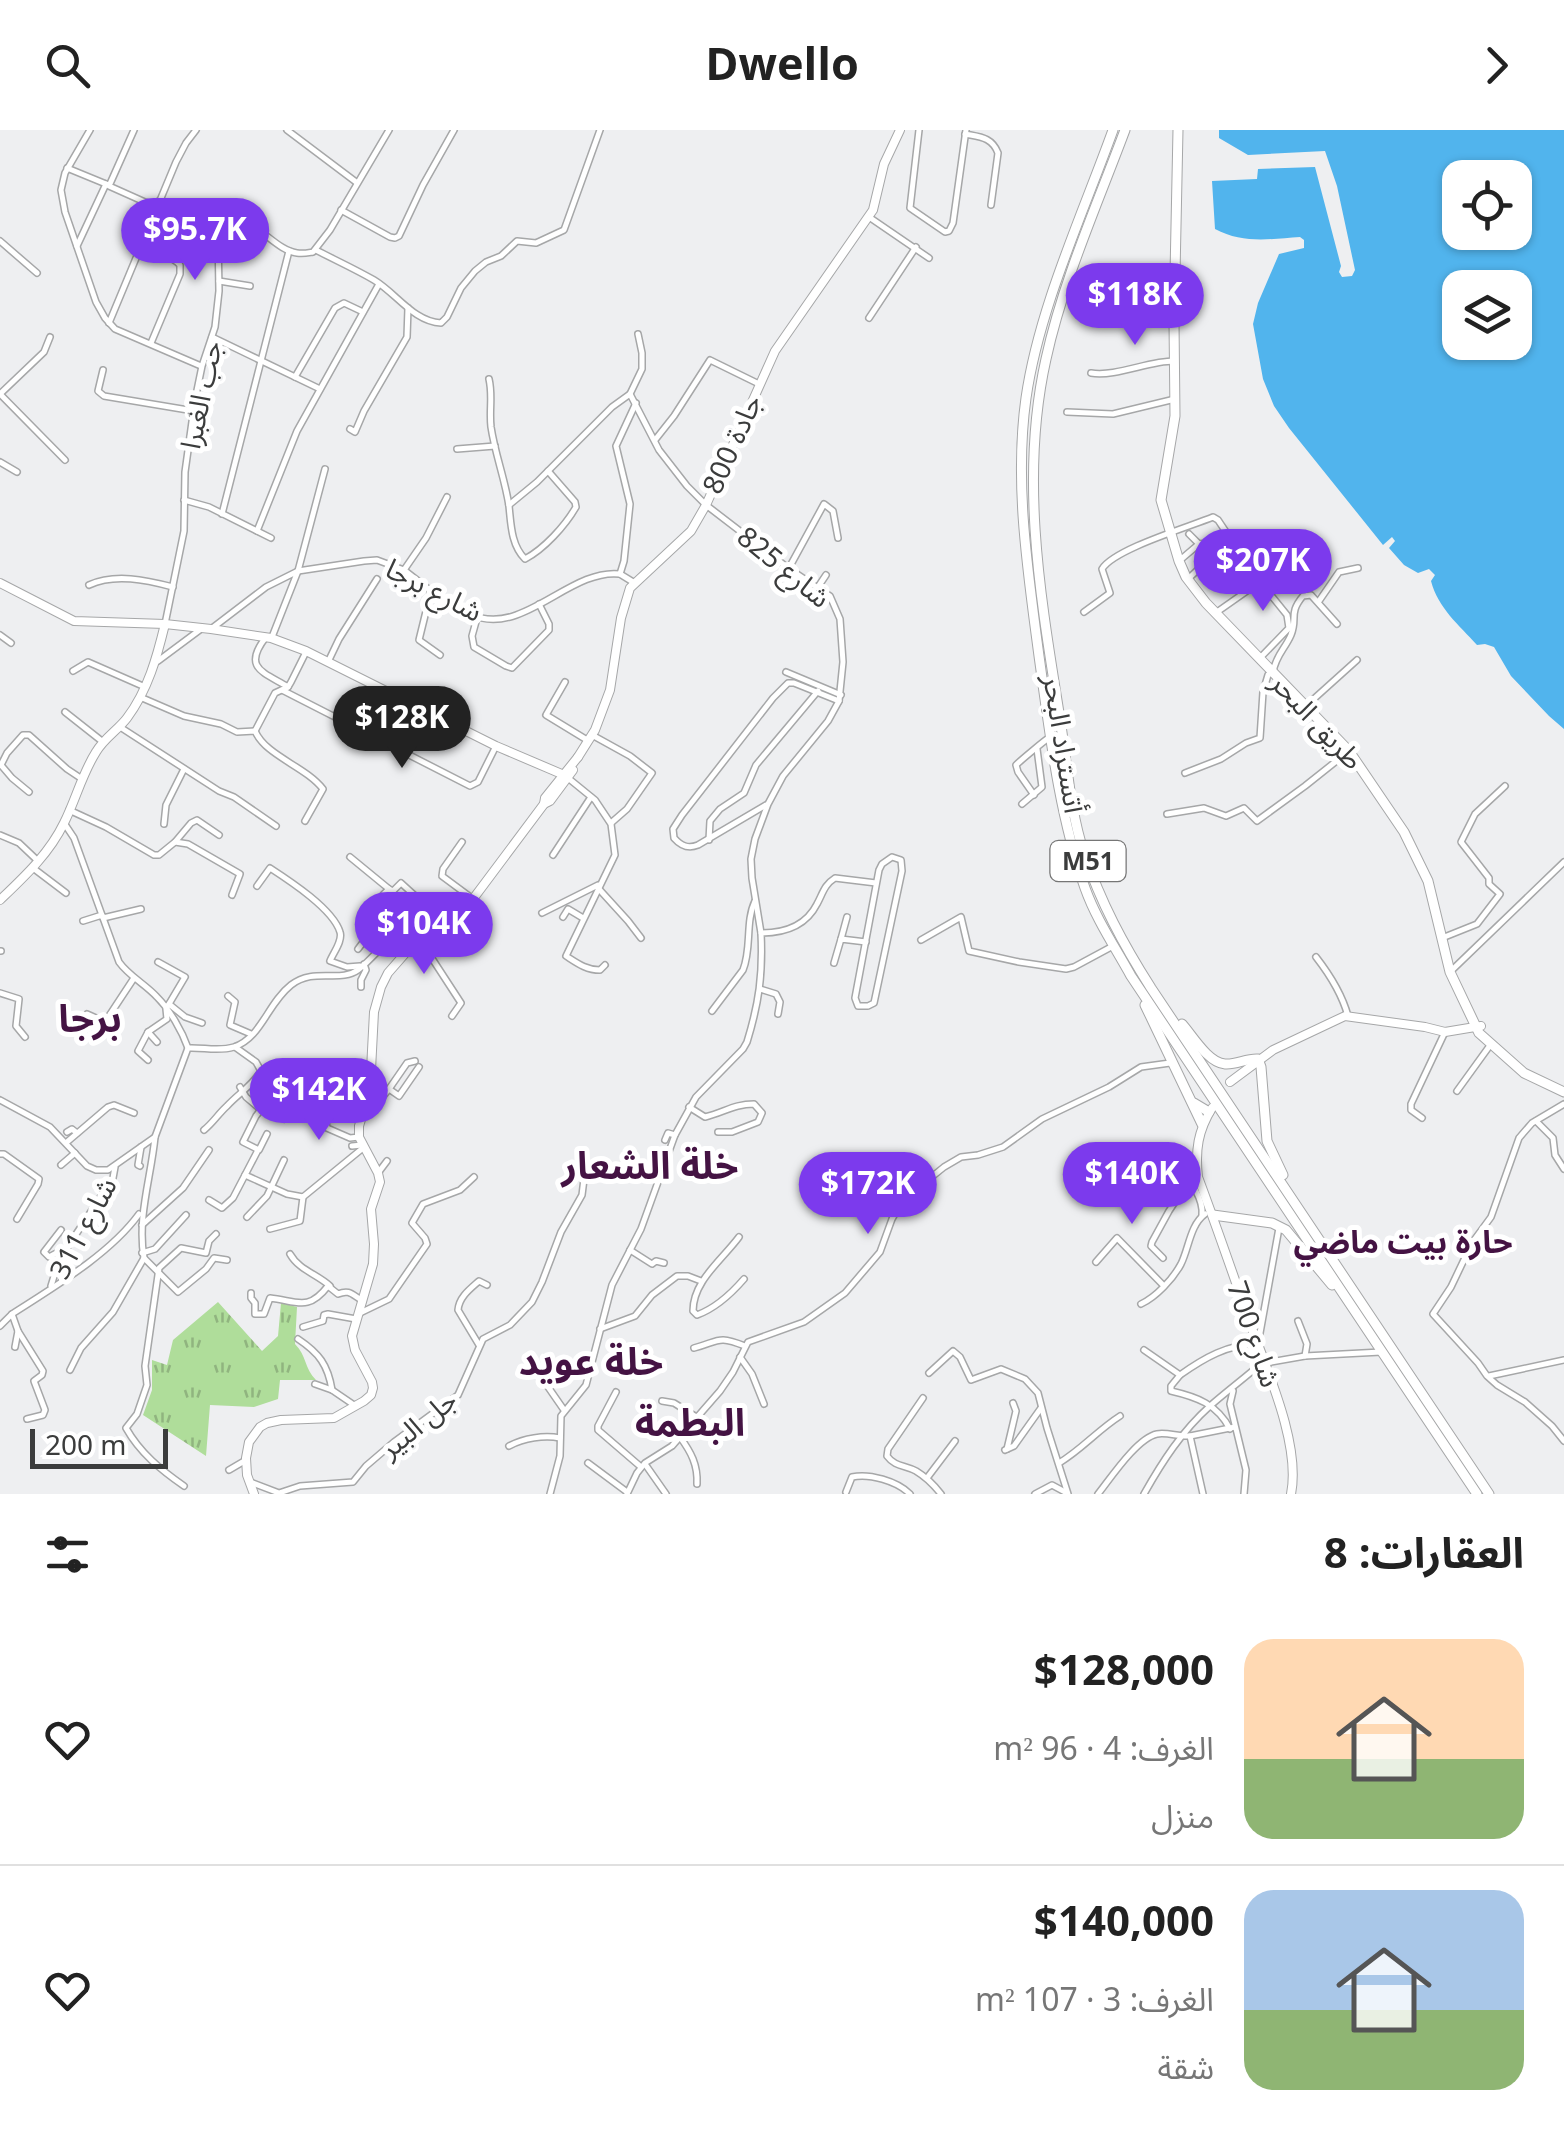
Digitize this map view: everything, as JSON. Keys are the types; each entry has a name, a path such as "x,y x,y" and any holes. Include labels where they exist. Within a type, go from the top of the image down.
{"highway":[{"name":"أتستراد البحر","path":"1113,130 1037,342 1026,399 1025,534 1050,737 1070,838 1086,892 1131,976 1477,1494"},
{"name":"أتستراد البحر","path":"1125,130 1046,356 1034,438 1032,491 1041,596 1083,850 1106,912 1125,946 1489,1494"},
{"name":"طريق البحر","path":"1178,130 1174,422 1161,500 1179,561 1215,613 1349,751 1404,832 1422,866 1450,972 1477,1028 1524,1073 1564,1090"},
{"path":"1131,976 1202,1124"},
{"path":"1163,1004 1234,1078"},
{"name":"طريق البحر","path":"1477,1028 1526,1070 1564,1090"},
{"path":"1224,1064 1258,1059 1267,1141 1291,1196"},
{"path":"1194,1103 1211,1110"},
{"path":"1208,1215 1280,1226 1346,1298"}],"main road":[{"name":"جادة 800","path":"634,582 691,531 781,342 868,217 884,164 900,130"},
{"path":"254,1494 246,1460 249,1442 260,1427 267,1422 334,1418 356,1406 373,1388 352,1343 373,1264 372,1209 380,1182 359,1144 372,1068 376,1000 388,973 418,942 472,898 565,780 602,714 614,678 627,592 634,582"},
{"path":"0,583 74,621 165,624 269,638 328,662 565,780"},
{"path":"1,897 36,865 66,817 103,742 120,727 140,697 165,624"},
{"path":"1234,1078 1258,1059 1348,1016 1444,1032 1477,1028"},
{"path":"1202,1124 1211,1110"},
{"name":"شارع 700","path":"1202,1124 1196,1156 1198,1177 1290,1444 1290,1494"}],"street":[{"path":"90,130 68,168 61,190 96,302 120,332 202,366"},
{"path":"77,246 134,130"},
{"path":"109,323 183,147 196,130"},
{"path":"287,130 357,182"},
{"path":"68,168 187,216 218,239 229,226 250,224 289,251 302,254 316,250 389,130"},
{"path":"341,210 390,237 399,236 422,185 454,130"},
{"path":"316,250 379,284 429,321 441,323 461,288 481,266 501,256 517,241 536,243 564,231 600,130"},
{"path":"919,130 910,208 949,232 965,132 990,140 998,152 991,206"},
{"path":"868,217 930,258"},
{"name":"جب الغبرا","path":"165,624 184,532 194,411 220,282 218,239"},
{"path":"0,241 37,273"},
{"path":"142,242 180,265 180,274 151,343"},
{"path":"869,318 916,248"},
{"path":"222,514 289,251"},
{"path":"220,282 250,286"},
{"path":"257,531 296,431 379,284"},
{"path":"294,378 335,308 344,303 363,312"},
{"path":"350,428 355,432 407,337 408,308"},
{"path":"509,504 630,394 642,368 638,334"},
{"path":"212,336 320,389"},
{"path":"50,337 44,352 0,394 65,460"},
{"path":"655,440 710,360 759,384"},
{"path":"1091,373 1174,360"},
{"path":"103,370 98,391 104,396 194,411"},
{"path":"489,378 495,446 511,525 524,558 529,558 576,507 548,471"},
{"name":"شارع 825","path":"630,394 659,450 687,486 706,505 832,598 840,619 844,662 840,698"},
{"path":"1068,412 1113,414 1175,399"},
{"path":"634,582 620,574 630,504 616,446 636,404"},
{"path":"457,449 495,446"},
{"path":"0,462 17,472"},
{"path":"325,468 298,570 269,638 254,656 255,664 285,688 470,786 478,782 496,746"},
{"path":"404,570 448,497"},
{"path":"184,500 270,538"},
{"path":"788,568 824,504 833,511 838,538"},
{"path":"1084,612 1110,592 1102,575 1106,562 1151,540 1213,518 1228,535"},
{"path":"1179,561 1203,544 1190,534"},
{"name":"شارع برجا","path":"298,570 376,560 404,570 478,618 497,620 601,575 620,574"},
{"path":"1188,579 1205,563"},
{"path":"1319,601 1339,572 1358,568"},
{"path":"155,662 266,587 298,570"},
{"path":"818,588 826,575"},
{"path":"89,585 108,578 173,587"},
{"path":"328,662 378,579"},
{"path":"1215,613 1254,586 1265,596 1270,594 1286,614 1289,628 1259,659"},
{"path":"431,590 419,640 440,654"},
{"path":"1185,773 1260,738 1263,692 1276,658 1293,630 1295,605 1308,594 1338,624"},
{"path":"478,618 472,636 474,647 512,668 548,630 538,604"},
{"path":"0,634 11,643"},
{"path":"255,731 275,693 285,688 306,652"},
{"path":"1306,706 1357,660"},
{"path":"74,671 88,662 145,686"},
{"path":"786,672 840,698"},
{"path":"565,682 546,715 652,771 627,809 611,824"},
{"path":"768,804 694,846 681,845 674,838 673,829 785,686 794,683 840,698"},
{"path":"709,840 710,821 744,794 756,765 818,692"},
{"path":"140,697 184,716 238,732 255,731"},
{"path":"550,1494 560,1456 560,1416 586,1385 612,1285 648,1210 675,1134 689,1107 743,1048 754,1021 763,962 752,878 755,839 783,776 828,721 840,698"},
{"path":"65,712 103,742"},
{"path":"120,727 276,826"},
{"path":"255,731 264,744 324,788 305,821"},
{"path":"28,792 2,766 7,753 23,735 29,735 82,779"},
{"path":"1034,795 1016,765 1050,737"},
{"path":"1022,804 1042,787 1036,748"},
{"path":"1167,814 1204,808 1226,816 1244,808 1257,821 1349,751"},
{"path":"1038,761 1056,771"},
{"path":"164,824 166,806 184,769"},
{"path":"565,780 591,797 611,824 615,855 566,956 594,970 605,965"},
{"path":"1442,938 1476,924 1500,894 1461,842 1476,814 1505,786"},
{"path":"552,856 591,797"},
{"path":"66,817 115,832 154,856 197,820 219,836"},
{"path":"66,817 120,962 168,1007 202,1023"},
{"path":"0,835 19,843 66,893"},
{"path":"175,842 188,844 240,874 232,895"},
{"path":"462,842 442,876 472,898"},
{"path":"350,857 389,889 393,891 401,883 422,903"},
{"path":"892,857 901,860 902,872 874,1003 862,1006 856,1004 856,998 866,942 879,870 892,857"},
{"path":"1450,972 1564,862"},
{"path":"256,886 268,868 286,879 328,914 340,933 330,961 363,965"},
{"path":"761,933 779,932 804,920 816,908 825,886 836,878 876,883"},
{"path":"542,913 599,886"},
{"path":"599,886 641,938"},
{"path":"389,889 373,909 390,942"},
{"path":"712,1011 744,970 750,951 751,908 756,898"},
{"path":"83,922 142,909"},
{"path":"564,917 568,909 584,918"},
{"path":"132,912 137,922"},
{"path":"834,964 847,917"},
{"path":"922,940 961,917 970,952 1066,969 1114,946"},
{"path":"358,949 364,934 378,921"},
{"path":"364,934 381,949"},
{"path":"188,1048 210,1051 236,1047 253,1035 276,998 296,981 304,976 354,973 390,942 404,938 418,942 461,1003 452,1016"},
{"path":"841,939 866,942"},
{"path":"1316,957 1330,975 1348,1016"},
{"path":"148,1060 138,1051 148,1032 167,1019 168,1007 184,976 158,962"},
{"path":"361,987 366,970 363,965"},
{"path":"87,1014 105,1022 134,978"},
{"path":"760,989 776,994 780,1002 778,1014"},
{"path":"0,992 19,999 16,1026 25,1037"},
{"path":"228,996 235,1002 230,1025 253,1035"},
{"path":"0,1324 108,1248 141,1212 147,1196 154,1137 188,1048 168,1007"},
{"path":"148,1032 156,1042"},
{"path":"1422,1118 1411,1104 1444,1032"},
{"path":"1457,1091 1491,1044"},
{"path":"204,1130 242,1089 249,1088 261,1071 260,1065 236,1047"},
{"path":"365,1107 369,1112 372,1110 407,1063 417,1064 399,1096 389,1089"},
{"path":"588,1463 627,1493 643,1465 668,1450 698,1418 728,1380 745,1346 804,1322 845,1294 880,1252 902,1201 944,1167 961,1156 1003,1147 1042,1119 1141,1067 1173,1063"},
{"path":"242,1089 260,1109"},
{"path":"0,1100 50,1128 87,1166 96,1170 115,1167 154,1137"},
{"path":"689,1107 705,1117 722,1113 734,1104 754,1104 762,1113 758,1122 732,1132 718,1132"},
{"path":"1564,1104 1536,1121 1519,1138 1491,1217 1433,1313 1496,1385 1525,1402 1564,1442"},
{"path":"67,1142 114,1105 134,1113"},
{"path":"258,1152 243,1142 260,1109 267,1107 284,1119"},
{"path":"270,1229 300,1221 303,1197 359,1144 327,1128 332,1107"},
{"path":"1536,1121 1553,1138 1555,1155 1564,1169"},
{"path":"67,1132 72,1129 78,1134"},
{"path":"665,1140 668,1133 675,1134"},
{"path":"209,1200 222,1208 227,1205 266,1134"},
{"path":"142,1225 183,1188 208,1150"},
{"path":"136,1151 140,1166"},
{"path":"62,1165 75,1153"},
{"path":"0,1154 39,1179 18,1219"},
{"path":"248,1217 272,1188 284,1160"},
{"path":"378,1173 387,1162"},
{"path":"1136,1209 1173,1162 1177,1162 1208,1215 1191,1234 1178,1270 1150,1300 1141,1304"},
{"name":"شارع 311","path":"50,1289 59,1260 114,1178 115,1167"},
{"path":"487,1285 479,1281 458,1310 479,1346 486,1337 515,1322 532,1302 561,1232 582,1195 583,1172"},
{"path":"245,1175 303,1197"},
{"path":"303,1327 322,1321 328,1314 357,1316 389,1300 427,1244 412,1223 422,1204 460,1190 474,1177"},
{"path":"1162,1258 1152,1242 1188,1182"},
{"path":"138,1199 147,1196"},
{"path":"70,1370 81,1348 113,1312 143,1256 141,1212"},
{"path":"143,1256 155,1249 186,1215"},
{"path":"1232,1428 1199,1398 1172,1391 1171,1386 1180,1375 1221,1350 1258,1344 1280,1226"},
{"path":"60,1230 45,1254 58,1254 70,1244"},
{"path":"184,1486 135,1444 126,1428 137,1414 147,1385 145,1366 159,1268 182,1248 206,1253 208,1241 216,1234"},
{"path":"739,1237 701,1282 693,1311 697,1315 716,1305 744,1279"},
{"path":"1096,1262 1117,1238 1163,1285"},
{"path":"630,1250 652,1264 656,1260 664,1263"},
{"path":"290,1254 295,1264 320,1276 338,1294 346,1290 363,1301"},
{"path":"143,1256 180,1292 214,1258 227,1260"},
{"path":"600,1329 635,1316 652,1295 677,1276 701,1282"},
{"path":"252,1294 255,1314 261,1315 270,1298 306,1303 317,1299 330,1286"},
{"path":"12,1314 42,1371 42,1376 34,1381 45,1410 43,1415 27,1419"},
{"path":"1298,1321 1307,1344 1305,1356"},
{"path":"15,1347 18,1331"},
{"path":"694,1348 723,1338 745,1346"},
{"path":"298,1339 325,1362 332,1390"},
{"name":"جل البير","path":"250,1482 279,1493 300,1486 356,1480 394,1442 458,1395 479,1346"},
{"path":"929,1373 953,1350 973,1380 1002,1369 1025,1379 1038,1392 1068,1494"},
{"path":"1144,1350 1180,1375"},
{"path":"1144,1494 1180,1437 1209,1407 1264,1362 1382,1352"},
{"path":"546,1357 546,1384 564,1410"},
{"path":"740,1357 764,1404"},
{"path":"1487,1376 1564,1360"},
{"path":"314,1384 332,1390 356,1406"},
{"path":"1234,1388 1230,1404 1232,1428 1246,1470 1244,1494"},
{"path":"616,1392 598,1430 643,1465 666,1494"},
{"path":"923,1398 886,1454 891,1462 912,1468 926,1478 941,1494"},
{"path":"662,1401 698,1418"},
{"path":"1013,1403 1016,1411 1006,1449 1014,1446 1041,1408"},
{"path":"1058,1463 1120,1416"},
{"path":"1098,1494 1117,1468 1148,1438 1232,1428"},
{"path":"1190,1436 1203,1494"},
{"path":"680,1437 692,1454 697,1484"},
{"path":"510,1446 536,1438 560,1438"},
{"path":"926,1478 955,1441"},
{"path":"228,1470 246,1460"},
{"path":"846,1492 852,1477 859,1474 898,1485 910,1494"},
{"path":"1035,1494 1052,1485 1068,1494"}],"green space":[{"path":"218,1302 262,1351 278,1336 281,1303 297,1307 295,1344 316,1380 280,1380 278,1399 254,1407 210,1405 206,1456 143,1415 152,1390 152,1360 167,1365 173,1340"}],"water":[{"path":"1219,130 1564,130 1564,729 1511,676 1494,647 1477,645 1450,616 1434,591 1431,581 1435,575 1429,569 1418,573 1404,565 1389,548 1395,541 1392,537 1383,545 1274,406 1263,379 1253,324 1279,254 1304,248 1304,240 1246,239 1215,229 1212,181 1257,179 1258,169 1315,167 1341,266 1339,272 1342,277 1352,276 1355,270 1337,186 1325,151 1248,155 1219,138"}],"district":[{"name":"برجا","path":"90,1019"},
{"name":"خلة الشعار","path":"650,1166"},
{"name":"حارة بيت ماضي","path":"1403,1242"},
{"name":"خلة عويد","path":"591,1362"},
{"name":"البطمة","path":"690,1423"}]}
